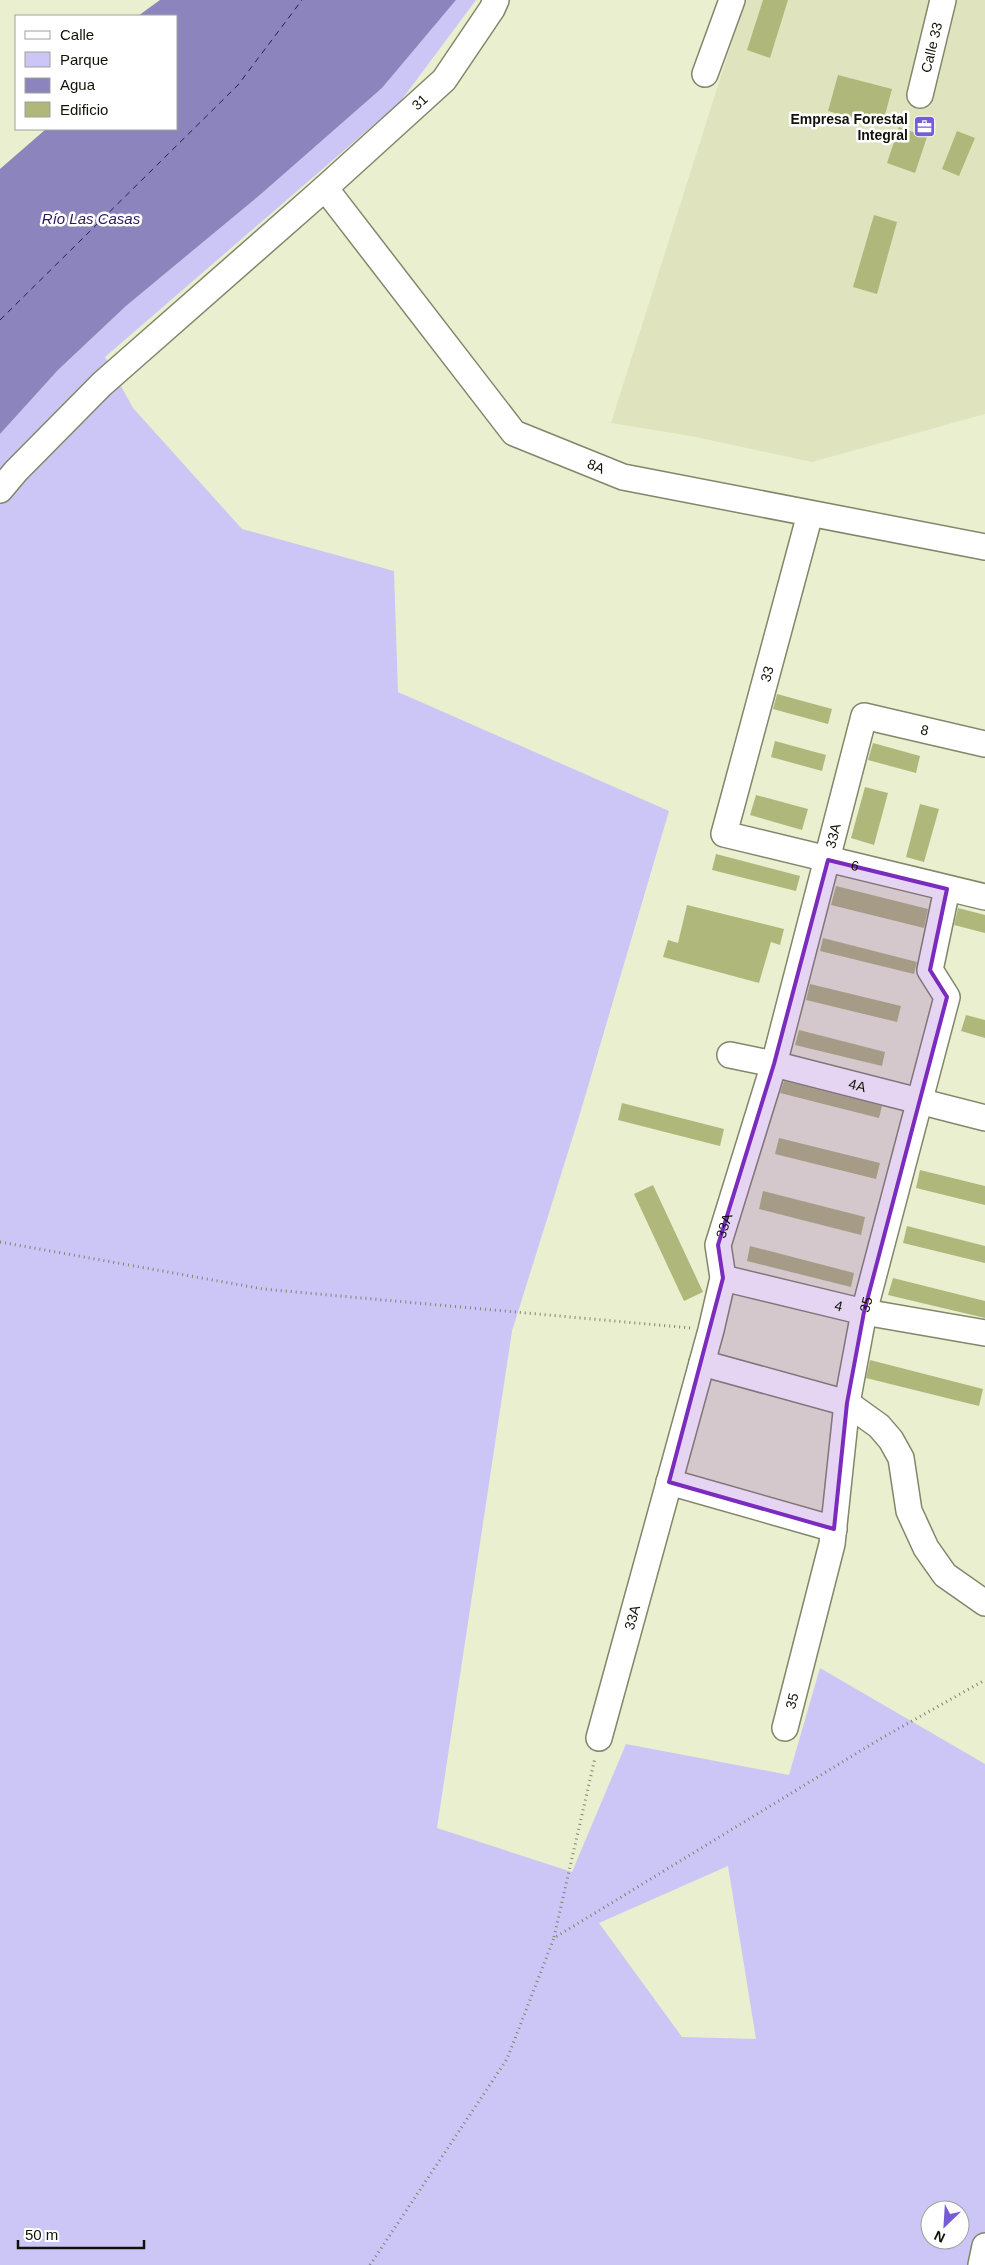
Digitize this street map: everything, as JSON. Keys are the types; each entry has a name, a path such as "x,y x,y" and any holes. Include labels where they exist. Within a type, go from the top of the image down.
{"street":[{"name":"31","path":"0,490 16,471 102,384 325,188 444,80 492,9 496,0"},
{"path":"705,74 732,0"},
{"name":"Calle 33","path":"920,95 943,0"},
{"name":"8A","path":"325,188 514,434 623,477 985,547"},
{"name":"33","path":"724,834 810,514"},
{"name":"8","path":"864,716 985,744"},
{"name":"33A","path":"599,1738 711,1330 723,1278 718,1245 774,1064 864,716"},
{"name":"6","path":"724,834 985,897"},
{"name":"35","path":"785,1728 832,1544 846,1403 864,1312 947,998 930,970 947,889"},
{"name":"4A","path":"730,1056 774,1064 985,1118"},
{"name":"4","path":"723,1278 864,1312 985,1333"},
{"path":"702,1363 846,1403 879,1426 896,1448 904,1469 909,1511 917,1530 935,1562 945,1575 985,1603"},
{"path":"669,1482 834,1529"},
{"path":"981,2265 985,2246"}],"path":[{"path":"0,1242 263,1289 711,1330"},
{"path":"554,1938 872,1744 985,1680"},
{"path":"370,2265 507,2059 554,1938 599,1738"}],"highlighted area":[{"path":"828,860 947,889 930,970 947,997 864,1312 847,1403 834,1529 669,1482 723,1278 718,1245 774,1064"}],"shaded area":[{"path":"745,0 985,0 985,414 812,462 691,436 611,423"}],"green space":[{"path":"456,0 476,0 400,102 105,357 133,408 242,529 394,571 398,692 669,811 579,1117 512,1331 437,1828 572,1872 626,1744 789,1775 820,1668 985,1764 985,2265 0,2265 0,434 58,370 126,306 261,194 382,88","holes":["728,1866 756,2039 682,2037 599,1923"]}],"water":[{"name":"Río Las Casas","path":"160,0 456,0 382,88 261,194 126,306 58,370 0,434 0,169 45,130 178,130 178,15 139,15"}],"building":[{"path":"763,0 788,0 770,58 747,50"},
{"path":"838,75 892,89 882,126 828,111"},
{"path":"899,127 927,137 915,173 887,163"},
{"path":"957,131 975,138 959,176 942,169"},
{"path":"874,215 897,222 877,294 853,287"},
{"path":"777,694 832,709 828,724 773,709"},
{"path":"775,741 826,755 822,771 771,757"},
{"path":"873,743 920,756 916,773 868,760"},
{"path":"865,787 888,793 874,845 851,838"},
{"path":"756,795 808,809 802,830 750,815"},
{"path":"920,804 939,809 924,862 906,857"},
{"path":"716,854 800,876 796,891 712,870"},
{"path":"836,886 928,909 924,928 831,905"},
{"path":"687,905 784,929 780,945 771,942 759,983 663,957 668,940 678,943"},
{"path":"958,908 985,915 985,933 954,925"},
{"path":"823,938 917,962 914,974 820,951"},
{"path":"810,984 901,1006 897,1022 806,1000"},
{"path":"966,1015 985,1020 985,1038 961,1031"},
{"path":"799,1030 885,1052 882,1066 795,1045"},
{"path":"784,1081 882,1106 879,1118 780,1093"},
{"path":"622,1103 724,1129 720,1146 618,1120"},
{"path":"779,1138 880,1163 876,1179 775,1154"},
{"path":"920,1170 985,1186 985,1205 916,1188"},
{"path":"653,1185 703,1292 684,1301 634,1194"},
{"path":"763,1191 865,1217 861,1235 759,1209"},
{"path":"907,1226 985,1246 985,1263 903,1243"},
{"path":"750,1246 854,1273 851,1287 747,1261"},
{"path":"893,1278 985,1301 985,1318 888,1295"},
{"path":"870,1360 983,1389 979,1406 866,1378"}],"ferry route":[{"path":"0,320 238,85 302,0"}],"place":[{"name":"Empresa Forestal Integral","path":"924,127"}]}
